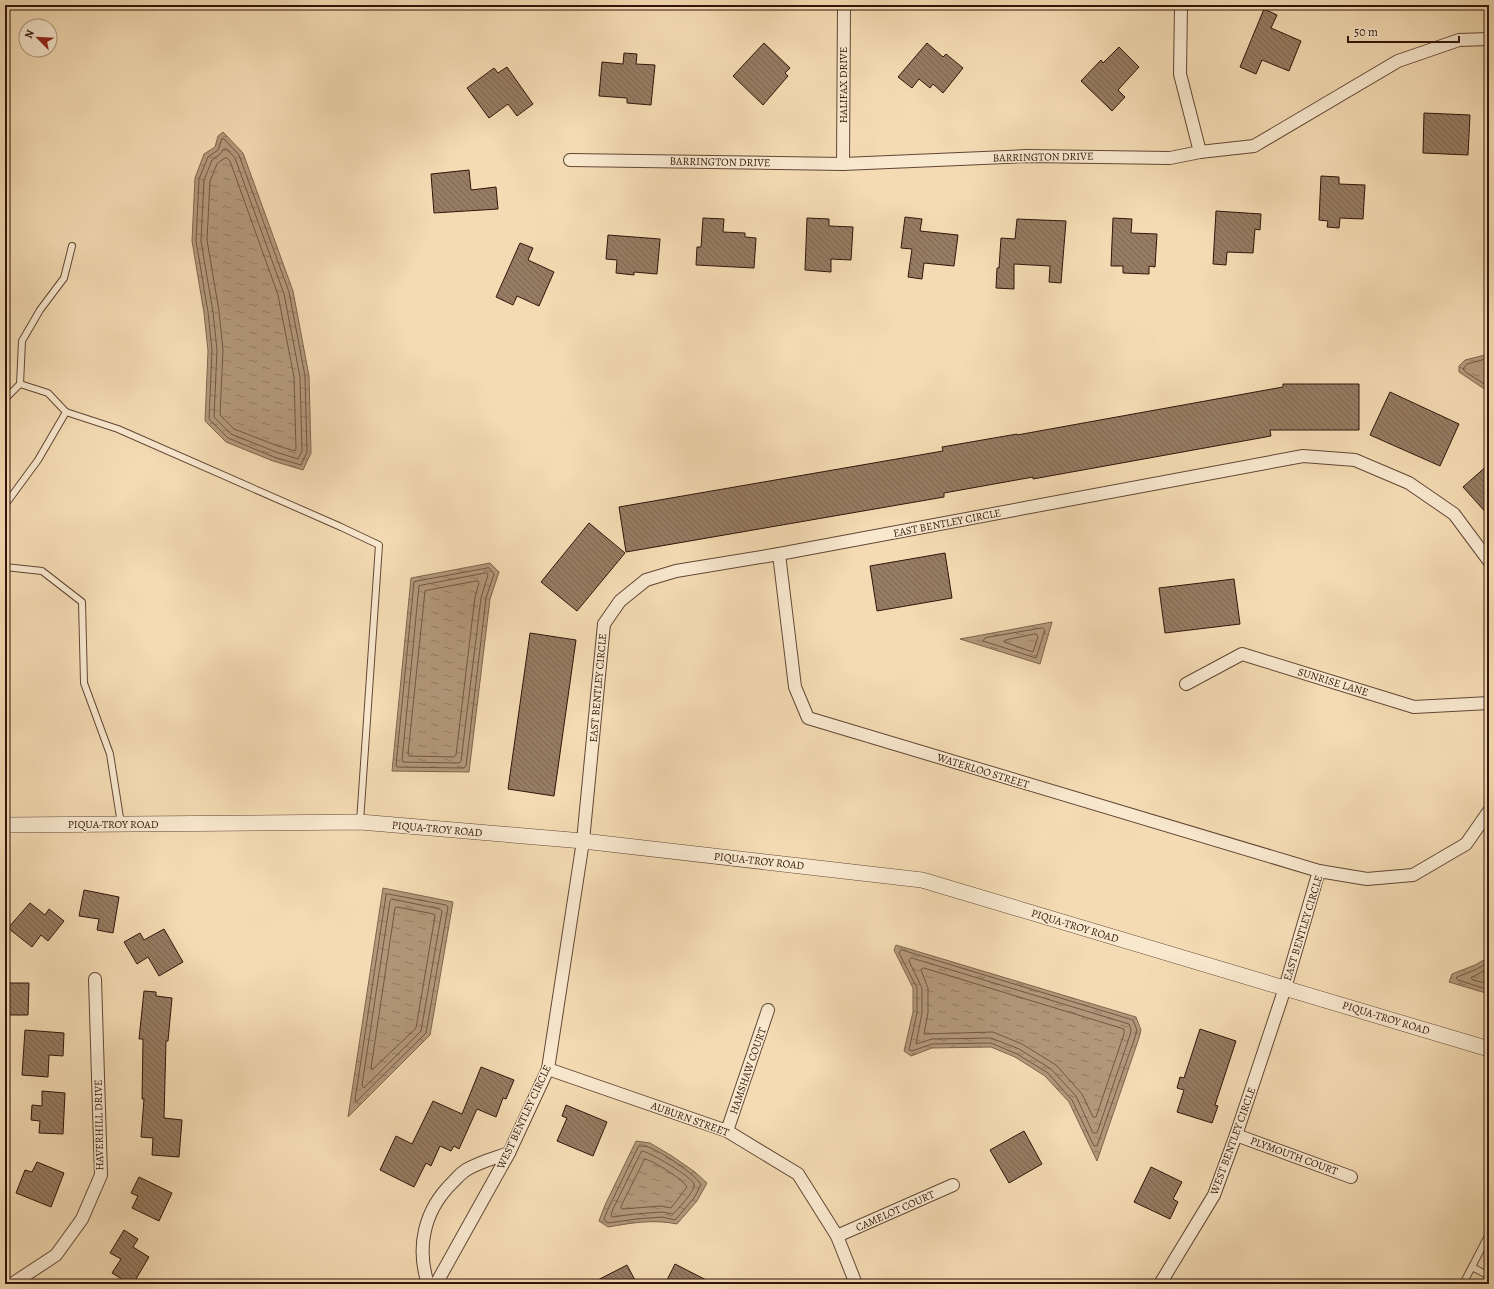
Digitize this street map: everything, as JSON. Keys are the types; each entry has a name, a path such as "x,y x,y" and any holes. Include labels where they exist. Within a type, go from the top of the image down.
{"street":[{"name":"HALIFAX DRIVE","path":"843,164 844,5"},
{"path":"1181,5 1180,74 1200,152"},
{"name":"BARRINGTON DRIVE","path":"570,160 843,164 1027,156 1170,158 1200,152 1254,146 1398,61 1459,40 1489,39"},
{"name":"EAST BENTLEY CIRCLE","path":"583,841 604,624 620,601 646,580 676,571 779,554 1302,456 1355,460 1409,483 1454,514 1489,561"},
{"name":"WATERLOO STREET","path":"779,554 795,686 808,718 1319,871"},
{"name":"SUNRISE LANE","path":"1186,684 1242,654 1414,707 1489,704"},
{"name":"EAST BENTLEY CIRCLE","path":"1285,988 1319,871 1367,879 1413,875 1466,844 1489,811"},
{"name":"PIQUA-TROY ROAD","path":"5,825 360,822 583,841 922,880 1489,1049"},
{"name":"WEST BENTLEY CIRCLE","path":"436,1284 509,1153 548,1070 583,841"},
{"name":"HAVERHILL DRIVE","path":"12,1284 56,1255 82,1219 101,1175 95,979"},
{"name":"WEST BENTLEY CIRCLE","path":"1160,1284 1214,1195 1236,1135 1285,988"},
{"name":"HAMSHAW COURT","path":"727,1131 768,1010"},
{"name":"AUBURN STREET","path":"548,1070 727,1131 798,1174 837,1236 856,1284"},
{"name":"PLYMOUTH COURT","path":"1236,1135 1351,1177"},
{"path":"428,1284 424,1271 422,1244 428,1218 444,1190 465,1170 509,1153"},
{"name":"CAMELOT COURT","path":"837,1236 953,1185"}],"lane":[{"path":"5,398 20,384 22,341 40,310 64,278 72,246"},
{"path":"20,384 48,393 66,412 118,429 379,545 360,822"},
{"path":"5,505 38,460 66,412"},
{"path":"5,567 42,571 82,602 84,683 110,754 121,824"},
{"path":"1463,1284 1489,1234"},
{"path":"1472,1267 1489,1276"}],"water":[{"path":"223,132 243,153 293,291 309,376 311,453 303,470 273,461 226,442 205,421 208,351 204,313 192,241 195,178 204,154 215,147 218,136"},
{"path":"1489,354 1489,392 1459,372 1459,366 1465,360"},
{"path":"490,563 499,572 490,599 469,772 392,771 411,578"},
{"path":"1052,622 1040,664 960,639"},
{"path":"383,888 453,902 430,1035 348,1117"},
{"path":"896,945 1136,1017 1141,1030 1139,1038 1097,1161 1069,1102 1045,1076 1015,1057 991,1047 932,1048 911,1056 904,1051 913,1012 913,988 894,950"},
{"path":"1489,957 1489,994 1449,982 1452,974 1475,965"},
{"path":"636,1141 650,1143 672,1156 695,1172 707,1183 697,1201 677,1224 651,1222 608,1227 599,1221 605,1205"}],"building":[{"path":"1264,9 1277,15 1271,28 1301,41 1289,71 1262,60 1256,74 1240,67"},
{"path":"764,43 790,68 785,73 788,76 763,105 733,76"},
{"path":"927,43 943,57 946,54 963,68 943,93 933,84 930,88 919,79 912,88 898,77"},
{"path":"1119,47 1139,67 1118,90 1125,97 1112,111 1081,81 1101,60 1103,63"},
{"path":"624,53 637,54 636,64 655,65 651,105 627,103 627,98 599,96 602,62 623,64"},
{"path":"507,67 533,104 517,116 508,104 489,118 467,88 494,68 498,73"},
{"path":"1424,113 1470,115 1468,155 1423,153"},
{"path":"469,170 471,190 496,187 498,209 434,213 431,174"},
{"path":"1321,176 1339,177 1339,184 1365,185 1363,219 1340,218 1339,228 1327,227 1328,221 1319,220"},
{"path":"1216,211 1261,214 1260,230 1255,229 1253,253 1227,252 1226,265 1213,264"},
{"path":"905,217 922,219 920,231 958,235 954,266 924,263 922,279 908,277 912,249 901,248"},
{"path":"703,218 724,219 723,232 745,233 745,237 756,238 754,268 696,265 697,247 701,247"},
{"path":"807,218 829,219 829,226 853,227 851,260 831,259 831,272 805,270"},
{"path":"1113,218 1132,219 1131,233 1157,234 1155,267 1149,266 1149,274 1123,273 1123,266 1111,266"},
{"path":"1017,219 1066,221 1061,283 1049,282 1050,266 1014,264 1014,289 996,288 1001,238 1015,239"},
{"path":"608,235 660,239 657,274 634,272 634,275 616,273 617,260 606,259"},
{"path":"520,243 533,248 528,260 554,272 539,306 517,296 513,305 496,297"},
{"path":"1283,384 1359,384 1359,430 1270,430 1271,436 1033,479 1033,477 944,493 944,497 626,552 619,507 943,451 942,447 1283,387"},
{"path":"1390,392 1459,424 1440,466 1370,435"},
{"path":"1489,464 1489,516 1463,487"},
{"path":"589,523 625,553 577,611 541,582"},
{"path":"945,553 952,598 877,611 870,566"},
{"path":"1234,579 1240,624 1165,633 1159,588"},
{"path":"530,633 576,640 554,796 508,789"},
{"path":"84,890 119,897 113,933 97,930 99,919 79,916"},
{"path":"30,903 45,915 49,909 64,921 48,941 41,935 32,947 8,928"},
{"path":"164,929 183,962 159,976 148,957 137,964 124,942 140,933 144,940"},
{"path":"5,983 29,983 28,1015 5,1015"},
{"path":"144,991 156,992 156,996 172,998 168,1041 166,1041 164,1118 182,1120 179,1157 152,1155 153,1138 141,1137 144,1099 142,1099 143,1039 139,1039"},
{"path":"1200,1029 1236,1041 1215,1105 1218,1106 1212,1123 1177,1112 1184,1090 1177,1088 1180,1077 1184,1078"},
{"path":"25,1030 64,1033 63,1056 49,1055 48,1077 22,1075"},
{"path":"481,1067 514,1080 506,1099 503,1098 496,1117 477,1109 459,1149 454,1146 451,1151 440,1146 431,1166 426,1163 414,1187 380,1170 396,1136 412,1144 433,1101 462,1114"},
{"path":"42,1091 65,1093 63,1134 39,1133 40,1121 31,1120 32,1105 42,1106"},
{"path":"566,1105 607,1122 593,1156 557,1141 567,1118 562,1116"},
{"path":"1024,1131 1042,1164 1009,1183 990,1150"},
{"path":"37,1162 64,1173 51,1207 16,1193 25,1170 32,1172"},
{"path":"1151,1167 1182,1182 1173,1199 1178,1202 1170,1219 1134,1202"},
{"path":"139,1177 172,1193 159,1221 132,1208 138,1196 131,1193"},
{"path":"124,1230 138,1239 133,1247 149,1257 133,1284 130,1284 112,1273 121,1259 110,1253"},
{"path":"675,1264 714,1284 665,1284"},
{"path":"627,1265 637,1284 590,1284"}]}
